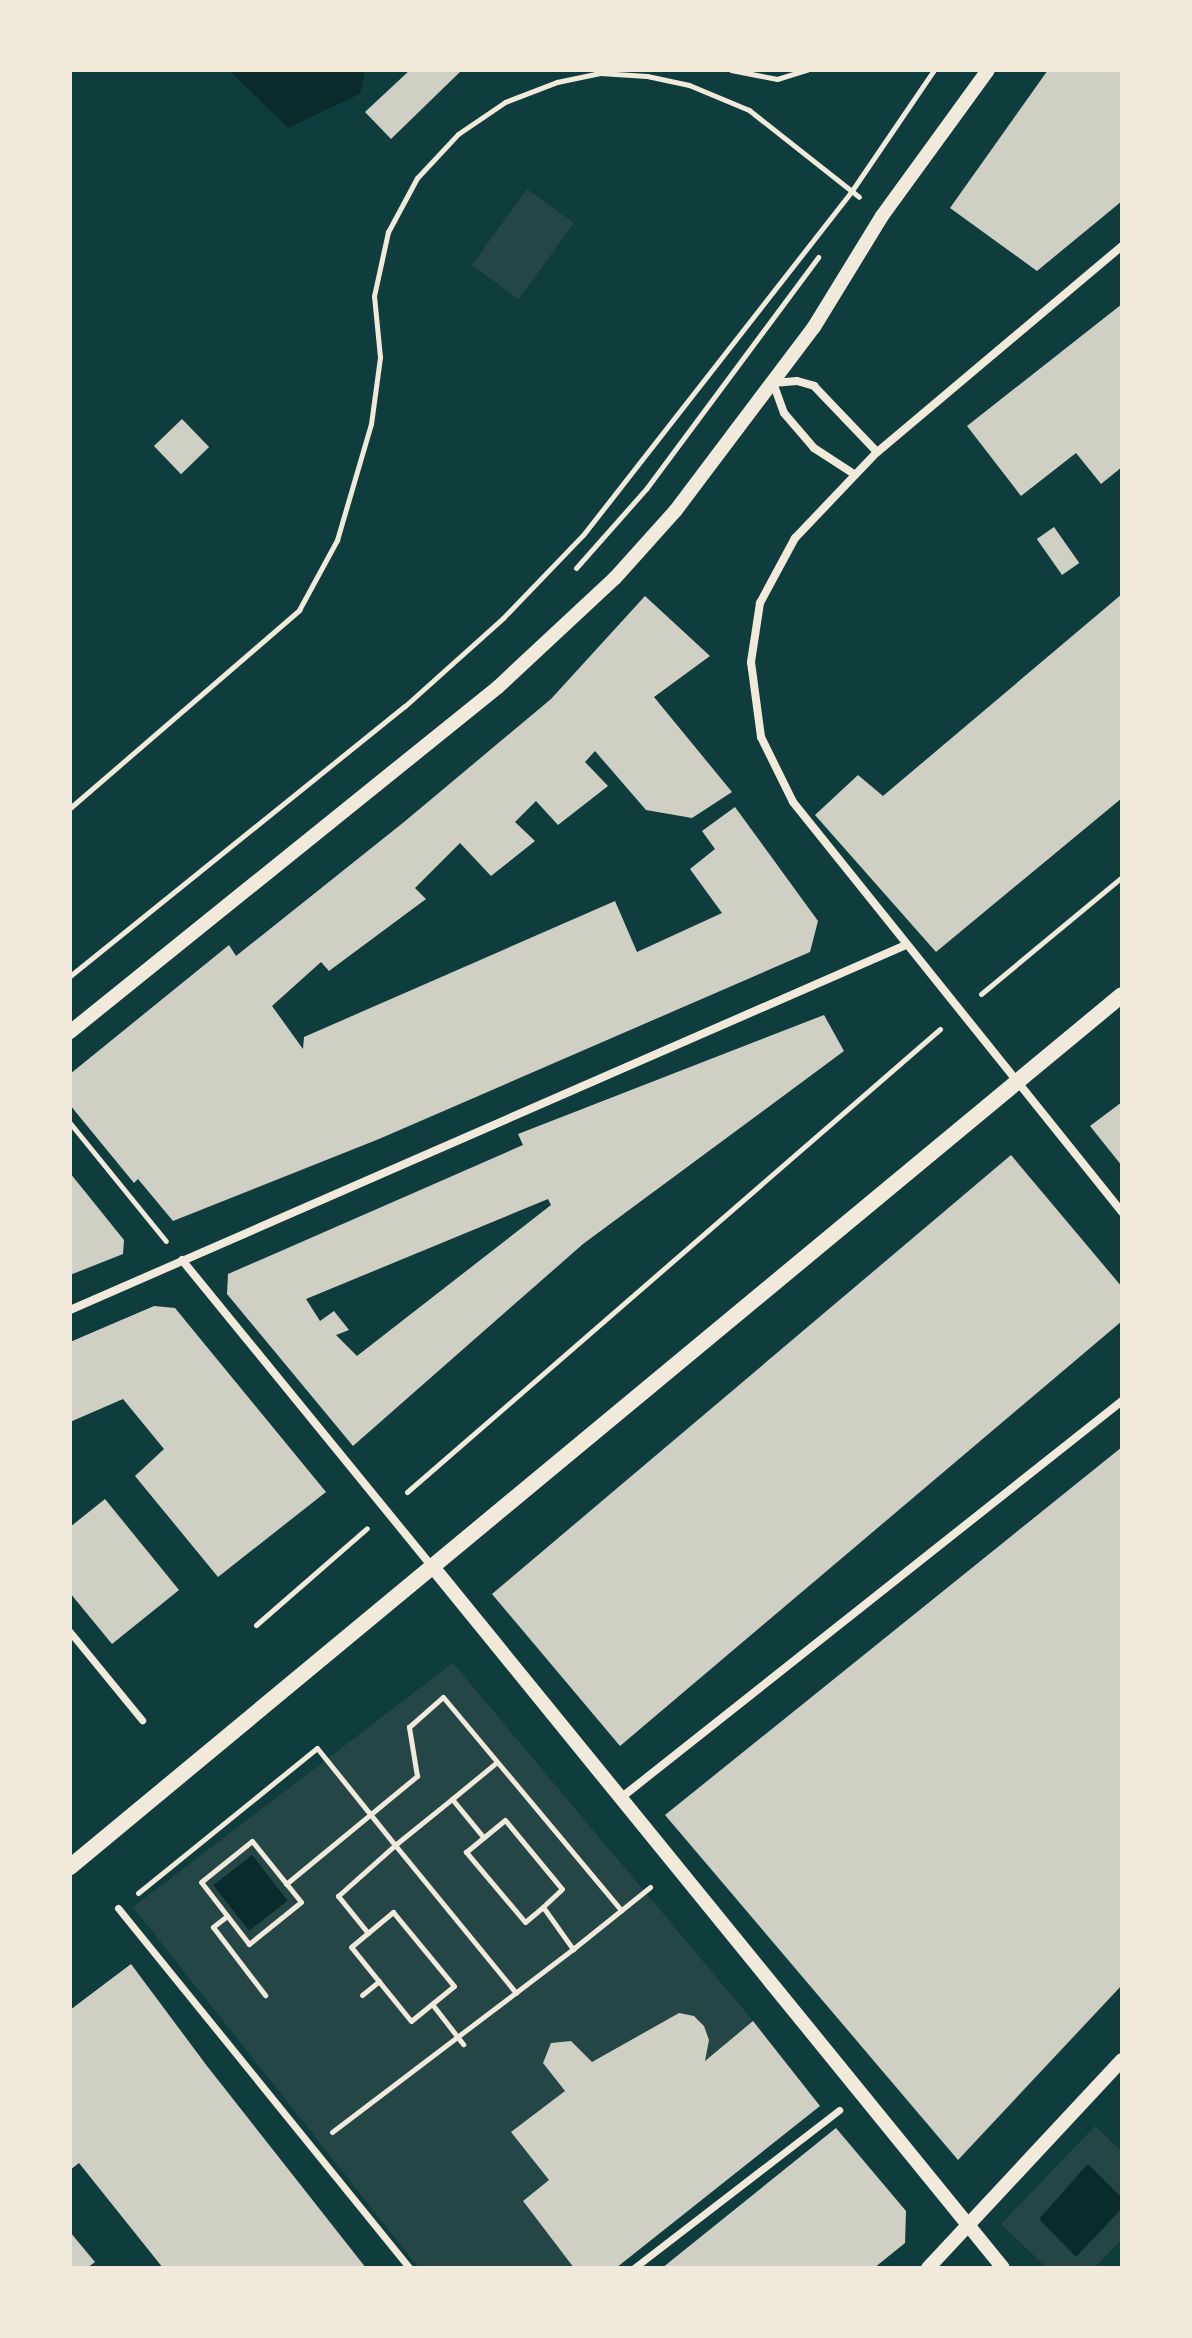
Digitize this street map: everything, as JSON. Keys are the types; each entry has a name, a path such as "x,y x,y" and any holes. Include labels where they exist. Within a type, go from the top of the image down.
{"main road":[{"path":"70,1867 1122,995"}],"street":[{"path":"70,1032 498,687 615,578 676,510 773,383 882,216 988,70"},
{"path":"1122,246 877,452 795,538 760,603 751,662 761,737 793,802 1122,1212"},
{"path":"773,383 797,381 814,386 877,452"},
{"path":"773,383 784,413 814,448 854,474"},
{"path":"70,1310 906,945"},
{"path":"182,1260 1003,2268"},
{"path":"622,1797 1122,1401"},
{"path":"70,1632 142,1720"},
{"path":"118,1908 410,2268"},
{"path":"928,2268 1122,2060"},
{"path":"634,2268 839,2110"}],"path":[{"path":"731,70 777,79 807,70"},
{"path":"70,976 405,706 503,618 583,535 851,192 934,70"},
{"path":"70,808 299,610 337,540 371,424 380,357 374,296 388,232 417,178 458,134 505,102 557,82 600,73 647,76 689,85 749,110 882,216"},
{"path":"852,212 870,187"},
{"path":"572,573 646,489 824,249"},
{"path":"256,1625 961,1010 1122,877"},
{"path":"70,1123 182,1260"},
{"path":"286,1884 417,1776 409,1727 443,1697 621,1910"},
{"path":"118,1908 317,1748 516,1993"},
{"path":"368,1933 338,1896 497,1762"},
{"path":"452,1799 484,1838"},
{"path":"505,1820 562,1889 543,1907 525,1922 466,1852 505,1820"},
{"path":"252,1841 301,1902 249,1944 227,1916 201,1882 252,1841"},
{"path":"320,2141 461,2041 516,1993 650,1887"},
{"path":"543,1907 573,1949"},
{"path":"393,1912 454,1986 411,2021 379,1981 351,1947 393,1912"},
{"path":"227,1916 213,1927 265,1995"},
{"path":"362,1995 379,1981"},
{"path":"432,2004 461,2041"}],"shaded area":[{"path":"229,70 365,70 360,94 288,128"},
{"path":"527,189 574,223 519,299 472,265"},
{"path":"453,1663 753,2021 705,2061 709,2040 704,2026 694,2016 679,2013 592,2062 571,2041 551,2043 543,2063 565,2091 512,2132 549,2180 523,2201 574,2268 419,2268 133,1907"},
{"path":"252,1855 288,1901 249,1931 213,1885"},
{"path":"1095,2126 1122,2152 1122,2239 1094,2268 1047,2268 1001,2224"},
{"path":"1088,2164 1122,2198 1122,2208 1076,2257 1039,2219"}],"pier":[{"path":"225,70 288,128 360,94 369,70 362,97 287,132"}],"building":[{"path":"410,70 462,70 391,139 365,112"},
{"path":"1048,70 1122,70 1122,201 1037,271 950,208"},
{"path":"1122,304 1122,467 1101,484 1076,453 1021,496 967,426"},
{"path":"182,419 209,447 181,474 154,446"},
{"path":"1054,527 1079,563 1062,575 1037,539"},
{"path":"1122,594 1122,798 936,952 815,815 858,775 883,796"},
{"path":"645,596 710,656 654,697 732,792 692,818 646,810 595,751 585,762 608,786 558,825 536,801 515,822 535,841 491,876 460,843 415,888 426,899 329,971 321,962 272,1006 303,1049 304,1037 615,901 637,952 722,913 690,869 715,849 702,831 735,807 818,921 810,952 379,1139 173,1221 138,1179 134,1183 70,1105 70,1074 229,945 236,956 404,822 551,699"},
{"path":"824,1015 844,1051 583,1244 353,1446 227,1294 228,1274 523,1145 518,1134","holes":["548,1199 551,1205 357,1356 336,1335 349,1330 334,1311 320,1321 306,1299"]},
{"path":"1122,1102 1122,1166 1090,1126"},
{"path":"1011,1155 1122,1287 1122,1321 620,1746 492,1594"},
{"path":"70,1173 124,1240 123,1254 70,1275"},
{"path":"154,1306 175,1308 326,1492 218,1577 135,1476 164,1449 123,1399 70,1422 70,1342"},
{"path":"1122,1447 1122,1985 958,2160 665,1815"},
{"path":"105,1499 179,1590 112,1644 70,1593 70,1527"},
{"path":"131,1964 366,2268 163,2268 79,2163 70,2170 70,2010"},
{"path":"679,2013 694,2016 704,2026 709,2040 705,2061 753,2021 820,2106 616,2268 574,2268 523,2201 549,2180 511,2132 565,2091 543,2063 551,2043 571,2041 592,2062"},
{"path":"836,2128 906,2211 905,2243 874,2268 662,2268"},
{"path":"70,2232 95,2262 87,2268 70,2268"}]}
